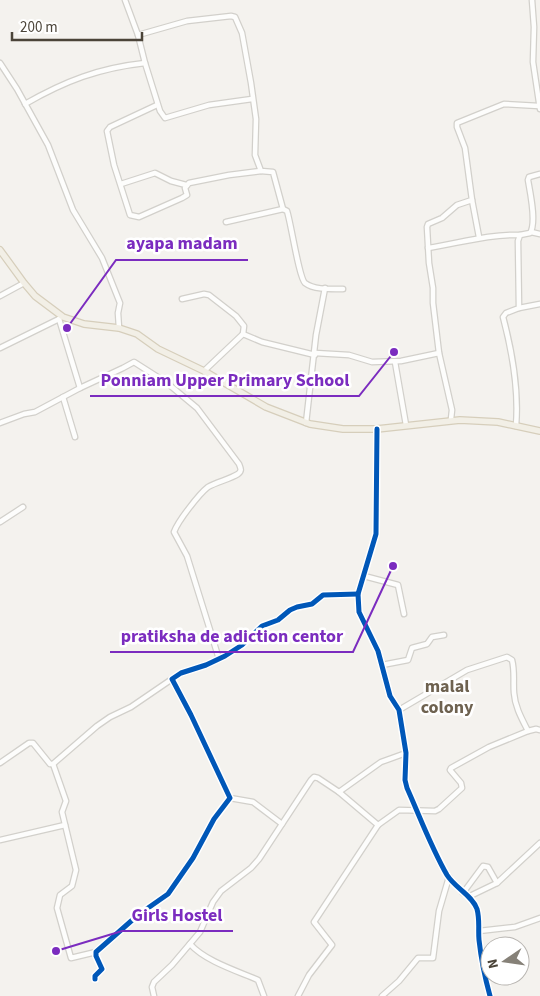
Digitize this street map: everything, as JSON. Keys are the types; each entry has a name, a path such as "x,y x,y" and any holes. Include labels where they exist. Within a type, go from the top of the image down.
{"main road":[{"path":"1,254 35,296 61,318 84,324 119,328 136,334 158,349 204,371 266,407 306,422 343,429 377,429 451,419 498,422 540,431"}],"street":[{"path":"125,0 138,35 157,105 162,116 165,118 209,104 252,98"},
{"path":"479,237 465,148 457,123 504,104 539,107 532,62 534,26 532,0"},
{"path":"138,35 187,21 236,17 242,33 251,84 256,119 255,156 261,172"},
{"path":"25,104 57,86 82,76 104,69 145,62"},
{"path":"0,63 48,145 73,210 102,258 120,303 118,313 119,328"},
{"path":"157,105 110,127 107,131 114,164 128,211 133,217 149,213 187,195 186,185"},
{"path":"121,184 155,173 186,185 216,177 273,172 283,209"},
{"path":"531,232 532,213 528,180 529,176 540,174"},
{"path":"451,419 452,410 439,354 428,248 428,224 442,218 457,205 472,200"},
{"path":"226,222 283,209 287,210 301,279 311,286 343,289"},
{"path":"428,248 479,237 520,235 531,232 540,234"},
{"path":"519,308 518,241 520,235"},
{"path":"0,296 24,283"},
{"path":"306,422 316,335 324,288"},
{"path":"182,299 204,294 209,295 236,316 244,326 243,334 204,371"},
{"path":"516,426 517,408 514,374 503,317 506,313 519,308 540,304"},
{"path":"0,348 61,318 80,388"},
{"path":"243,334 262,342 315,354 349,355 372,362 394,362 439,354"},
{"path":"0,423 35,412 132,362 136,362 167,383 197,408 239,464 241,470 240,473 207,488 181,518 174,532 187,556 219,659"},
{"path":"394,362 406,425"},
{"path":"63,397 74,437"},
{"path":"377,429 376,534 358,594 359,612 378,651 390,696 399,710 406,753 406,780 417,810 449,877 474,902 477,909 480,922 478,938 490,996"},
{"path":"0,522 23,507"},
{"path":"364,576 398,585 404,614"},
{"path":"53,764 97,726 131,707 182,673 219,659 242,645 262,626 278,620 290,610 312,604 323,595 339,593 358,594"},
{"path":"382,665 408,660 412,648 427,644 432,637 444,635"},
{"path":"399,710 466,670 506,657 512,660 514,668 514,696 518,712 528,732"},
{"path":"0,763 29,743 32,743 50,764 53,764 66,801 62,812 64,826 74,856 76,870 72,886 58,898 57,908 70,958 96,952 138,915 168,894 193,858 214,819 230,798 230,794 172,679"},
{"path":"298,996 310,975 332,945 314,922 378,825 398,810 435,811 439,809 461,790 461,783 450,770 451,768 488,747 536,729 540,730"},
{"path":"339,792 381,762 406,753"},
{"path":"154,996 152,987 154,982 172,965 200,932 213,902 221,892 251,868 259,859 298,798 314,777 339,792 378,825"},
{"path":"230,798 253,802 282,824"},
{"path":"0,840 64,826"},
{"path":"468,897 498,883 540,843"},
{"path":"463,893 483,866 488,867 498,883"},
{"path":"382,996 399,981 418,958 433,958 439,911 449,877"},
{"path":"479,931 515,927 540,918"},
{"path":"190,944 218,963 258,980 264,996"},
{"path":"95,979 95,976 102,969 96,952"}],"cycle path":[{"path":"377,429 376,534 358,594 359,612 378,651 390,696 399,710 406,753 405,780 407,788 447,875 475,904 477,909 481,954 490,996"},
{"path":"95,979 95,976 102,969 96,952 138,915 168,894 193,858 214,819 230,798 172,679 181,673 206,665 225,656 242,645 262,626 278,620 290,610 312,604 323,595 358,594"}],"place":[{"name":"ayapa madam","path":"67,328"},
{"name":"Ponniam Upper Primary School","path":"394,352"},
{"name":"pratiksha de adiction centor","path":"393,566"},
{"name":"Girls Hostel","path":"56,951"}],"district":[{"name":"malal colony","path":"447,696"}]}
